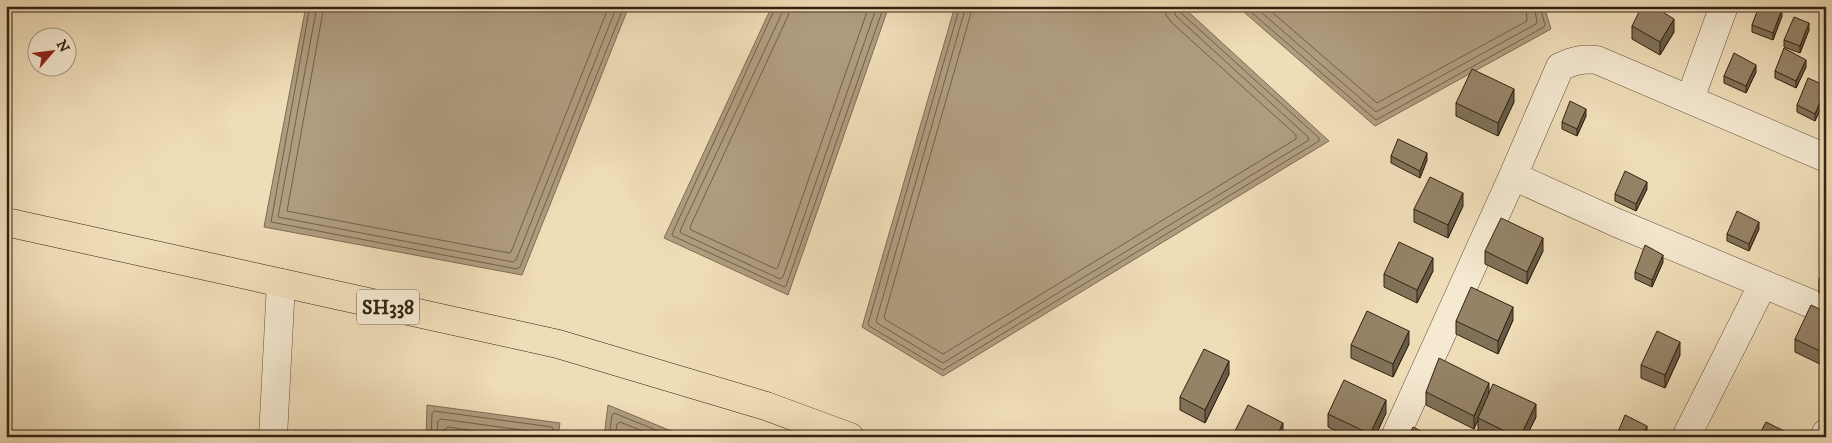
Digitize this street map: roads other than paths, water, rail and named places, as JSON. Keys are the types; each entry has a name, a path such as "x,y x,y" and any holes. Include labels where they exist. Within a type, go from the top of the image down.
{"main road":[{"name":"SH338","path":"6,222 558,344 766,406 850,437"}],"street":[{"path":"1690,99 1724,6"},
{"path":"1395,437 1560,67 1573,60 1587,58 1597,60 1826,158"},
{"path":"1513,176 1826,310"},
{"path":"273,437 281,283"},
{"path":"1686,437 1763,284"},
{"path":"1824,437 1826,433"}],"water":[{"path":"306,6 629,6 522,275 264,227"},
{"path":"772,6 889,6 788,295 664,238"},
{"path":"955,6 1182,6 1329,141 943,376 862,327"},
{"path":"1237,6 1544,6 1551,29 1375,126"},
{"path":"427,405 560,423 558,437 426,437"},
{"path":"608,405 686,437 604,437"}]}
